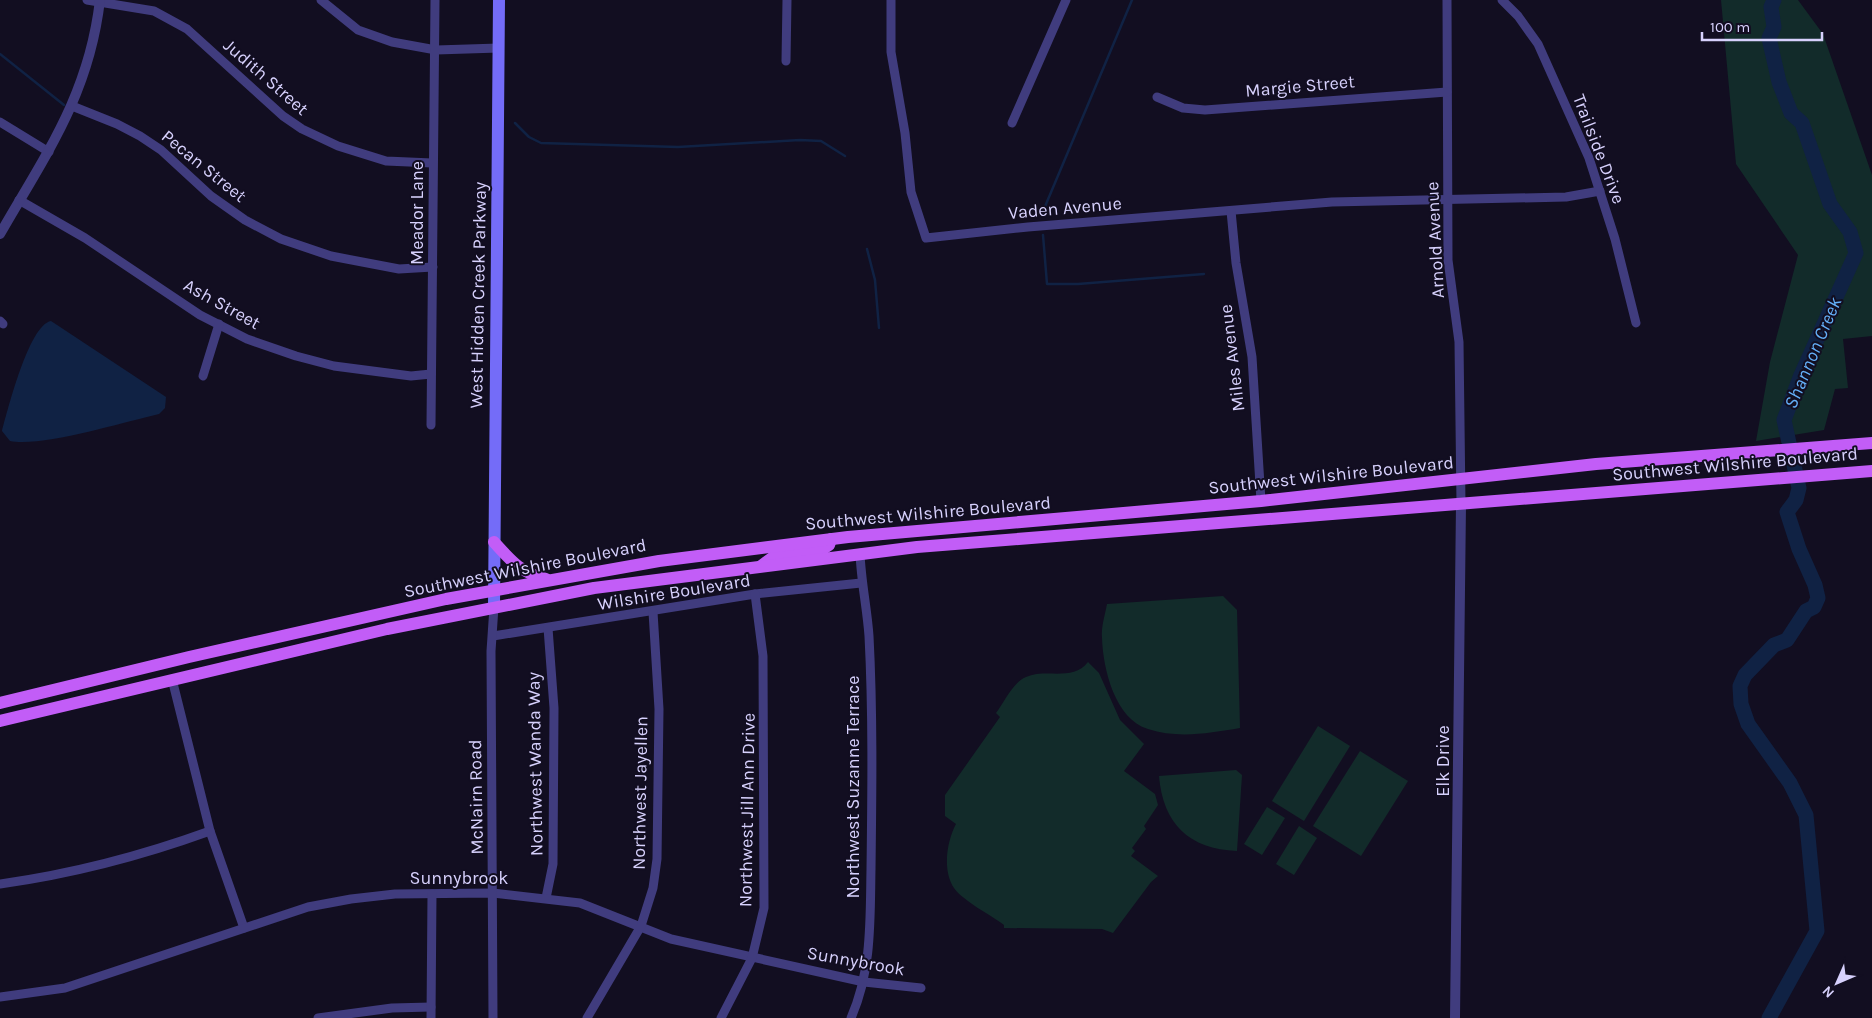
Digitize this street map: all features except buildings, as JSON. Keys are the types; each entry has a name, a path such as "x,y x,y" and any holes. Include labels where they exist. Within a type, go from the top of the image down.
{"main road":[{"name":"West Hidden Creek Parkway","path":"494,607 499,0"},
{"name":"Southwest Wilshire Boulevard","path":"0,703 293,633 494,590 659,561 831,539 1261,501 1586,465 1872,443"},
{"name":"Southwest Wilshire Boulevard","path":"0,721 172,679 494,607 594,588 860,553 1761,481 1872,470"},
{"path":"1004,523 1006,540"},
{"path":"761,566 776,555 823,549 829,545 831,539"},
{"path":"494,542 516,567 532,576 548,580"}],"street":[{"name":"Judith Street","path":"86,0 154,11 187,29 282,116 302,129 338,146 386,162 432,163"},
{"path":"321,0 358,30 392,42 436,50 499,48"},
{"name":"Meador Lane","path":"431,426 434,267 432,163 436,50 435,0"},
{"path":"786,0 786,61"},
{"name":"Vaden Avenue","path":"891,0 891,52 905,133 911,192 926,238 1028,226 1332,202 1448,198 1566,197 1600,191"},
{"path":"1012,124 1066,0"},
{"name":"Arnold Avenue","path":"1446,0 1448,260 1459,342 1461,504"},
{"name":"Trailside Drive","path":"1502,0 1518,16 1538,44 1589,158 1600,191 1636,324"},
{"path":"0,234 49,152 72,106 89,62 100,1"},
{"name":"Margie Street","path":"1157,98 1183,108 1205,110 1447,92"},
{"name":"Pecan Street","path":"72,106 117,124 140,136 161,150 211,196 245,220 281,239 331,256 400,270 434,267"},
{"path":"0,122 49,152"},
{"name":"Ash Street","path":"19,200 85,238 200,315 247,339 296,356 334,366 411,376 431,374"},
{"name":"Miles Avenue","path":"1231,211 1236,263 1252,357 1261,501"},
{"path":"202,376 219,324"},
{"name":"Elk Drive","path":"1455,1018 1461,504"},
{"name":"Northwest Suzanne Terrace","path":"850,1018 864,982 869,956 872,810 869,634 861,584 860,553"},
{"name":"Wilshire Boulevard","path":"493,636 653,612 755,594 861,584"},
{"name":"Northwest Jill Ann Drive","path":"721,1018 752,958 764,908 764,656 755,594"},
{"name":"McNairn Road","path":"493,1018 491,669 494,607"},
{"name":"Northwest Jayellen","path":"587,1018 641,926 653,888 657,859 659,709 653,612"},
{"name":"Northwest Wanda Way","path":"546,898 552,864 553,844 554,708 548,628"},
{"path":"172,679 210,831 244,928"},
{"path":"0,884 107,864 210,831"},
{"name":"Sunnybrook","path":"0,996 65,988 110,975 308,907 351,898 493,893 580,903 671,939 864,982 921,988"},
{"path":"431,1018 432,894"},
{"path":"318,1018 392,1008 431,1007"}],"green space":[{"path":"1721,0 1798,0 1823,34 1872,175 1872,336 1843,339 1848,388 1835,389 1824,430 1756,441 1770,362 1798,255 1736,164"},
{"path":"1223,596 1237,610 1240,728 1206,733 1171,734 1148,729 1137,723 1127,715 1119,704 1108,678 1102,634 1107,604"},
{"path":"1088,662 1099,673 1120,720 1144,744 1124,771 1155,794 1158,805 1144,826 1146,829 1132,848 1135,851 1131,856 1158,876 1151,882 1113,933 1102,929 1004,928 1004,925 958,893 950,881 947,856 950,839 956,824 945,816 945,795 1000,717 996,713 1017,683 1026,677 1034,675 1075,672"},
{"path":"1318,726 1350,746 1304,821 1272,801"},
{"path":"1360,751 1408,781 1361,856 1313,826"},
{"path":"1236,770 1242,775 1237,851 1205,845 1192,839 1182,831 1166,808 1159,776"},
{"path":"1267,807 1285,818 1262,855 1244,844"},
{"path":"1299,826 1317,838 1294,875 1276,864"}],"water":[{"path":"51,321 166,397 165,408 159,414 79,434 40,441 10,441 2,431 20,369 35,337 43,326"}],"waterway":[{"path":"1041,216 1132,0"},
{"name":"Shannon Creek","path":"1769,1018 1817,931 1806,815 1790,783 1748,724 1741,704 1740,686 1745,675 1774,645 1787,640 1806,611 1814,607 1818,598 1815,585 1799,549 1787,512 1796,500 1799,488 1784,420 1801,375 1856,253 1850,232 1830,204 1802,123 1791,113 1779,82 1769,38 1774,27 1771,7 1774,0"},
{"path":"0,54 64,105"},
{"path":"515,123 529,137 541,143 678,147 800,140 821,141 845,156"},
{"path":"1043,235 1047,284 1078,284 1204,274"},
{"path":"867,249 875,280 879,328"}]}
